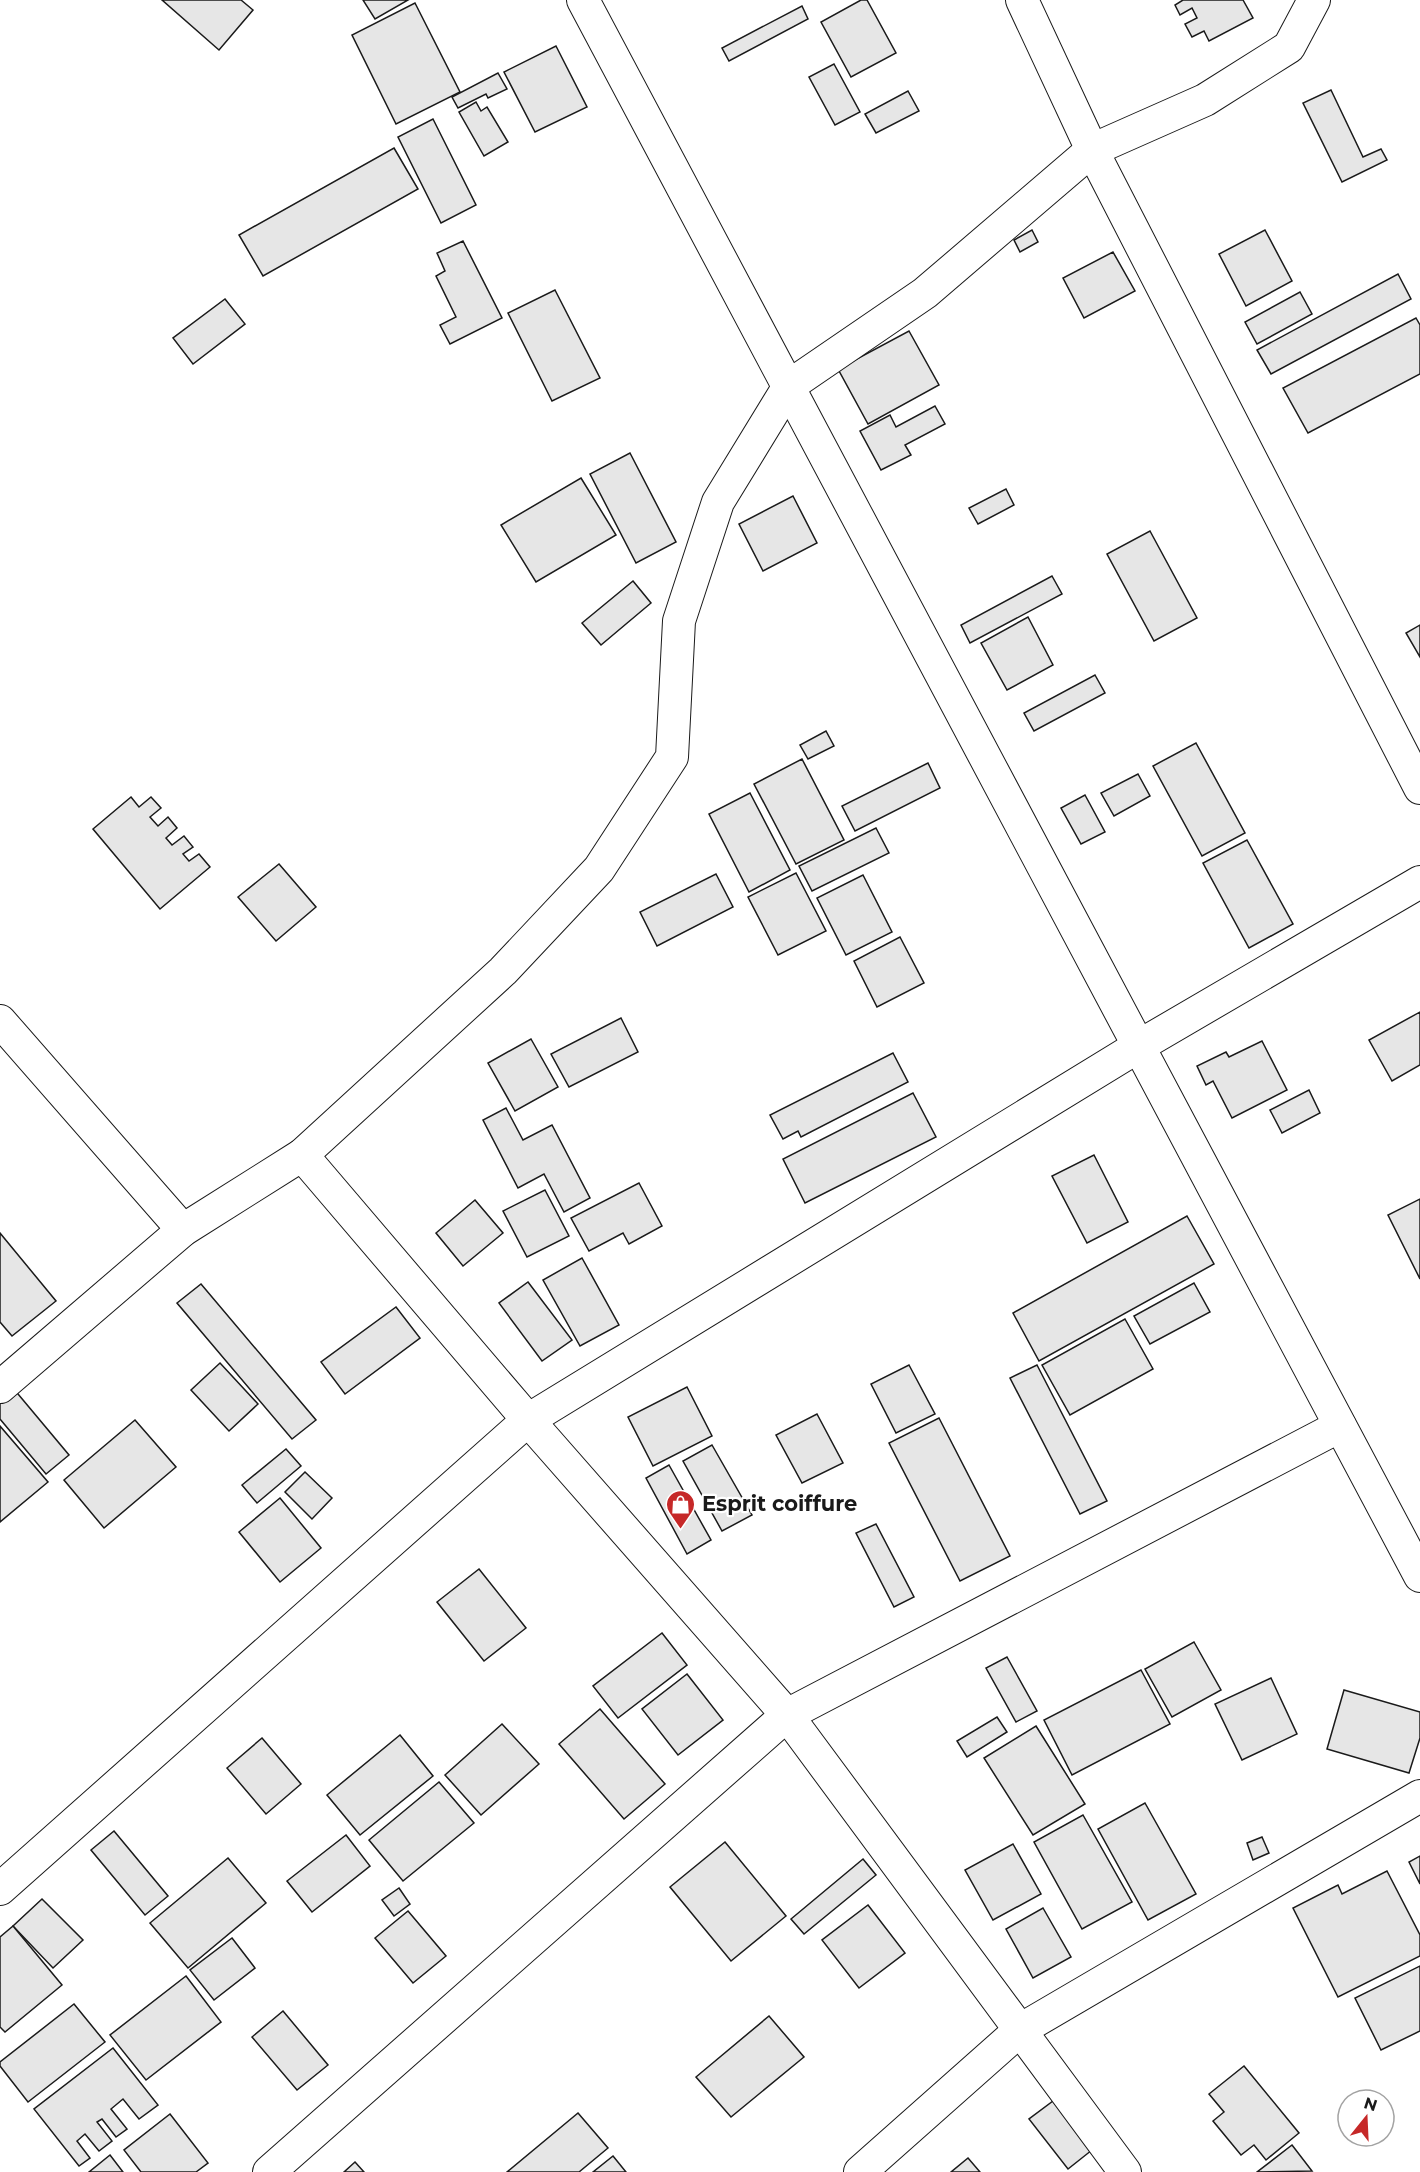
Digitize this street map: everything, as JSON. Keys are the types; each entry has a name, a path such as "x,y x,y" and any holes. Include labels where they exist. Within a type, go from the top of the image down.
{"street":[{"path":"583,0 1420,1576"},
{"path":"1022,0 1092,150 1420,788"},
{"path":"0,1387 183,1230 302,1155 503,970 599,869 672,757 679,621 718,502 789,386 925,292 1092,150 1204,100 1289,47 1314,0"},
{"path":"0,1889 528,1420 1139,1046 1420,882"},
{"path":"0,1021 183,1230"},
{"path":"302,1155 528,1420 787,1715 1125,2172"},
{"path":"269,2172 787,1715 1340,1426"},
{"path":"860,2172 1020,2030 1420,1796"}],"building":[{"path":"162,0 241,0 253,10 219,50"},
{"path":"363,0 408,0 375,19"},
{"path":"861,0 867,0 896,53 851,77 821,22"},
{"path":"1183,0 1243,0 1253,18 1209,41 1204,31 1192,37 1185,24 1197,18 1192,8 1180,15 1175,5"},
{"path":"415,3 460,92 396,124 352,35"},
{"path":"802,6 808,19 729,61 722,48"},
{"path":"556,46 587,107 535,132 504,72"},
{"path":"834,64 860,112 835,125 809,77"},
{"path":"498,73 507,89 488,98 486,94 458,108 452,97"},
{"path":"1331,90 1363,157 1381,149 1387,160 1342,182 1303,103"},
{"path":"908,91 919,111 876,133 865,114"},
{"path":"476,102 481,111 487,107 508,142 484,156 459,112"},
{"path":"433,119 476,205 441,223 398,137"},
{"path":"394,148 418,189 263,276 239,235"},
{"path":"1032,230 1038,242 1020,252 1014,240"},
{"path":"1265,230 1292,281 1246,306 1219,254"},
{"path":"463,241 502,318 450,344 440,325 456,317 436,276 445,271 437,253"},
{"path":"1113,252 1135,291 1084,318 1063,278"},
{"path":"1398,274 1411,299 1271,374 1257,350"},
{"path":"555,290 600,378 552,401 508,313"},
{"path":"1300,292 1312,314 1257,344 1245,322"},
{"path":"225,299 245,324 193,364 173,338"},
{"path":"1416,318 1420,325 1420,374 1308,433 1283,388"},
{"path":"909,331 939,385 868,424 838,369"},
{"path":"935,406 945,424 905,445 911,455 881,470 860,431 890,415 896,427"},
{"path":"630,453 676,542 636,563 590,474"},
{"path":"581,478 616,535 536,582 501,525"},
{"path":"1006,489 1014,505 978,524 969,508"},
{"path":"793,496 817,543 763,571 739,524"},
{"path":"1150,531 1197,618 1154,641 1107,554"},
{"path":"1052,576 1062,594 970,643 961,625"},
{"path":"633,581 651,603 601,645 582,623"},
{"path":"1028,617 1053,665 1007,690 981,643"},
{"path":"1420,625 1420,657 1406,633"},
{"path":"1095,675 1105,693 1034,731 1024,713"},
{"path":"826,731 834,746 808,759 800,745"},
{"path":"1196,743 1245,833 1202,856 1153,766"},
{"path":"802,759 844,840 796,864 754,784"},
{"path":"928,763 940,788 855,831 842,806"},
{"path":"1138,774 1150,796 1114,816 1101,793"},
{"path":"750,793 790,870 749,892 709,814"},
{"path":"1085,795 1105,832 1081,844 1061,808"},
{"path":"131,797 139,807 151,797 161,808 150,817 158,826 168,817 177,828 166,838 172,845 184,836 193,847 183,854 189,861 199,854 210,867 160,909 93,829"},
{"path":"876,828 889,853 812,891 799,866"},
{"path":"1247,840 1293,924 1249,948 1203,863"},
{"path":"279,864 316,907 276,941 238,897"},
{"path":"796,873 826,931 778,955 748,897"},
{"path":"716,874 733,907 657,946 640,912"},
{"path":"863,875 892,932 846,955 817,898"},
{"path":"900,937 924,983 877,1007 854,961"},
{"path":"1420,1012 1420,1065 1392,1081 1369,1040"},
{"path":"621,1018 638,1052 569,1087 551,1054"},
{"path":"531,1039 558,1087 515,1111 488,1063"},
{"path":"1262,1041 1287,1090 1232,1118 1213,1081 1206,1085 1197,1066 1226,1052 1229,1057"},
{"path":"893,1053 908,1082 801,1137 798,1131 783,1139 770,1115"},
{"path":"1309,1090 1320,1113 1282,1133 1270,1110"},
{"path":"913,1093 936,1137 805,1203 783,1159"},
{"path":"506,1108 523,1140 552,1125 590,1198 564,1212 544,1174 518,1188 483,1120"},
{"path":"1094,1155 1128,1222 1087,1243 1052,1176"},
{"path":"639,1183 662,1226 629,1244 623,1233 589,1251 571,1218"},
{"path":"545,1190 569,1236 527,1257 503,1211"},
{"path":"1420,1199 1420,1279 1388,1215"},
{"path":"475,1200 503,1233 463,1266 436,1233"},
{"path":"1187,1216 1214,1264 1039,1361 1013,1313"},
{"path":"0,1233 56,1301 12,1336 0,1322"},
{"path":"582,1258 619,1325 580,1346 543,1280"},
{"path":"528,1282 572,1340 542,1361 499,1303"},
{"path":"1194,1283 1210,1312 1150,1344 1134,1316"},
{"path":"201,1284 316,1420 292,1439 177,1303"},
{"path":"396,1307 420,1338 345,1394 321,1362"},
{"path":"1125,1319 1153,1369 1070,1415 1042,1365"},
{"path":"220,1363 258,1404 229,1431 191,1390"},
{"path":"909,1365 935,1414 896,1433 871,1384"},
{"path":"1037,1365 1107,1501 1080,1514 1010,1378"},
{"path":"687,1387 712,1436 653,1466 628,1417"},
{"path":"13,1388 69,1455 46,1474 0,1419 0,1399"},
{"path":"817,1414 843,1463 802,1483 776,1435"},
{"path":"939,1418 1010,1556 960,1581 889,1443"},
{"path":"135,1420 176,1467 104,1528 64,1480"},
{"path":"0,1426 48,1482 0,1522"},
{"path":"712,1445 752,1515 722,1531 683,1461"},
{"path":"286,1449 301,1466 257,1503 242,1485"},
{"path":"669,1465 711,1540 687,1554 646,1478"},
{"path":"305,1472 332,1498 312,1519 285,1492"},
{"path":"280,1498 321,1548 280,1582 239,1532"},
{"path":"876,1524 914,1597 894,1607 856,1533"},
{"path":"479,1569 526,1628 484,1661 437,1602"},
{"path":"662,1633 687,1665 618,1718 593,1686"},
{"path":"1194,1642 1221,1690 1172,1717 1145,1669"},
{"path":"1007,1657 1037,1711 1016,1722 986,1668"},
{"path":"1141,1670 1170,1724 1072,1775 1044,1720"},
{"path":"687,1674 723,1720 678,1755 642,1709"},
{"path":"1271,1678 1297,1734 1242,1760 1215,1704"},
{"path":"1344,1690 1420,1712 1420,1738 1409,1773 1327,1749"},
{"path":"600,1709 665,1784 624,1819 559,1744"},
{"path":"997,1717 1007,1732 967,1757 957,1741"},
{"path":"502,1724 539,1764 481,1815 445,1775"},
{"path":"1036,1726 1085,1804 1033,1835 984,1758"},
{"path":"400,1735 433,1776 360,1835 327,1795"},
{"path":"262,1738 301,1784 266,1814 227,1768"},
{"path":"439,1782 474,1823 403,1881 369,1840"},
{"path":"1145,1803 1196,1894 1148,1920 1098,1829"},
{"path":"1083,1815 1132,1902 1082,1929 1034,1842"},
{"path":"114,1831 168,1896 145,1915 91,1850"},
{"path":"346,1835 370,1866 312,1912 287,1881"},
{"path":"1262,1837 1269,1853 1253,1860 1247,1843"},
{"path":"725,1842 786,1916 731,1961 670,1887"},
{"path":"1013,1844 1041,1894 993,1920 965,1870"},
{"path":"1420,1856 1420,1884 1409,1862"},
{"path":"228,1858 266,1903 188,1968 150,1923"},
{"path":"863,1859 876,1875 804,1934 791,1919"},
{"path":"1387,1871 1420,1935 1420,1956 1338,1997 1293,1908 1338,1885 1342,1894"},
{"path":"399,1888 410,1904 394,1916 382,1900"},
{"path":"42,1899 83,1940 53,1968 13,1926"},
{"path":"868,1905 905,1953 859,1988 822,1940"},
{"path":"1043,1908 1071,1957 1033,1978 1006,1929"},
{"path":"408,1911 446,1956 413,1983 375,1938"},
{"path":"13,1926 62,1985 5,2032 0,2027 0,1937"},
{"path":"232,1938 255,1968 214,2000 190,1970"},
{"path":"1420,1966 1420,2031 1381,2050 1355,1998"},
{"path":"186,1976 221,2022 146,2080 110,2035"},
{"path":"74,2004 105,2042 28,2102 0,2066 0,2062"},
{"path":"283,2011 328,2065 297,2090 252,2037"},
{"path":"769,2016 804,2057 731,2117 696,2077"},
{"path":"113,2048 158,2105 139,2119 123,2099 111,2109 127,2129 116,2137 102,2119 97,2122 112,2141 99,2151 85,2134 77,2141 90,2158 79,2166 34,2109"},
{"path":"1244,2066 1299,2133 1266,2160 1254,2145 1241,2155 1213,2121 1224,2112 1209,2094"},
{"path":"1053,2101 1092,2150 1068,2169 1029,2119"},
{"path":"578,2113 608,2148 579,2172 507,2172"},
{"path":"170,2114 208,2163 196,2172 141,2172 124,2150"},
{"path":"1292,2145 1312,2171 1257,2172"},
{"path":"110,2155 123,2172 89,2172"},
{"path":"613,2156 626,2172 593,2172"},
{"path":"968,2158 980,2172 951,2172"},
{"path":"355,2162 364,2172 344,2172"}],"place":[{"name":"Esprit coiffure","path":"681,1530"}]}
